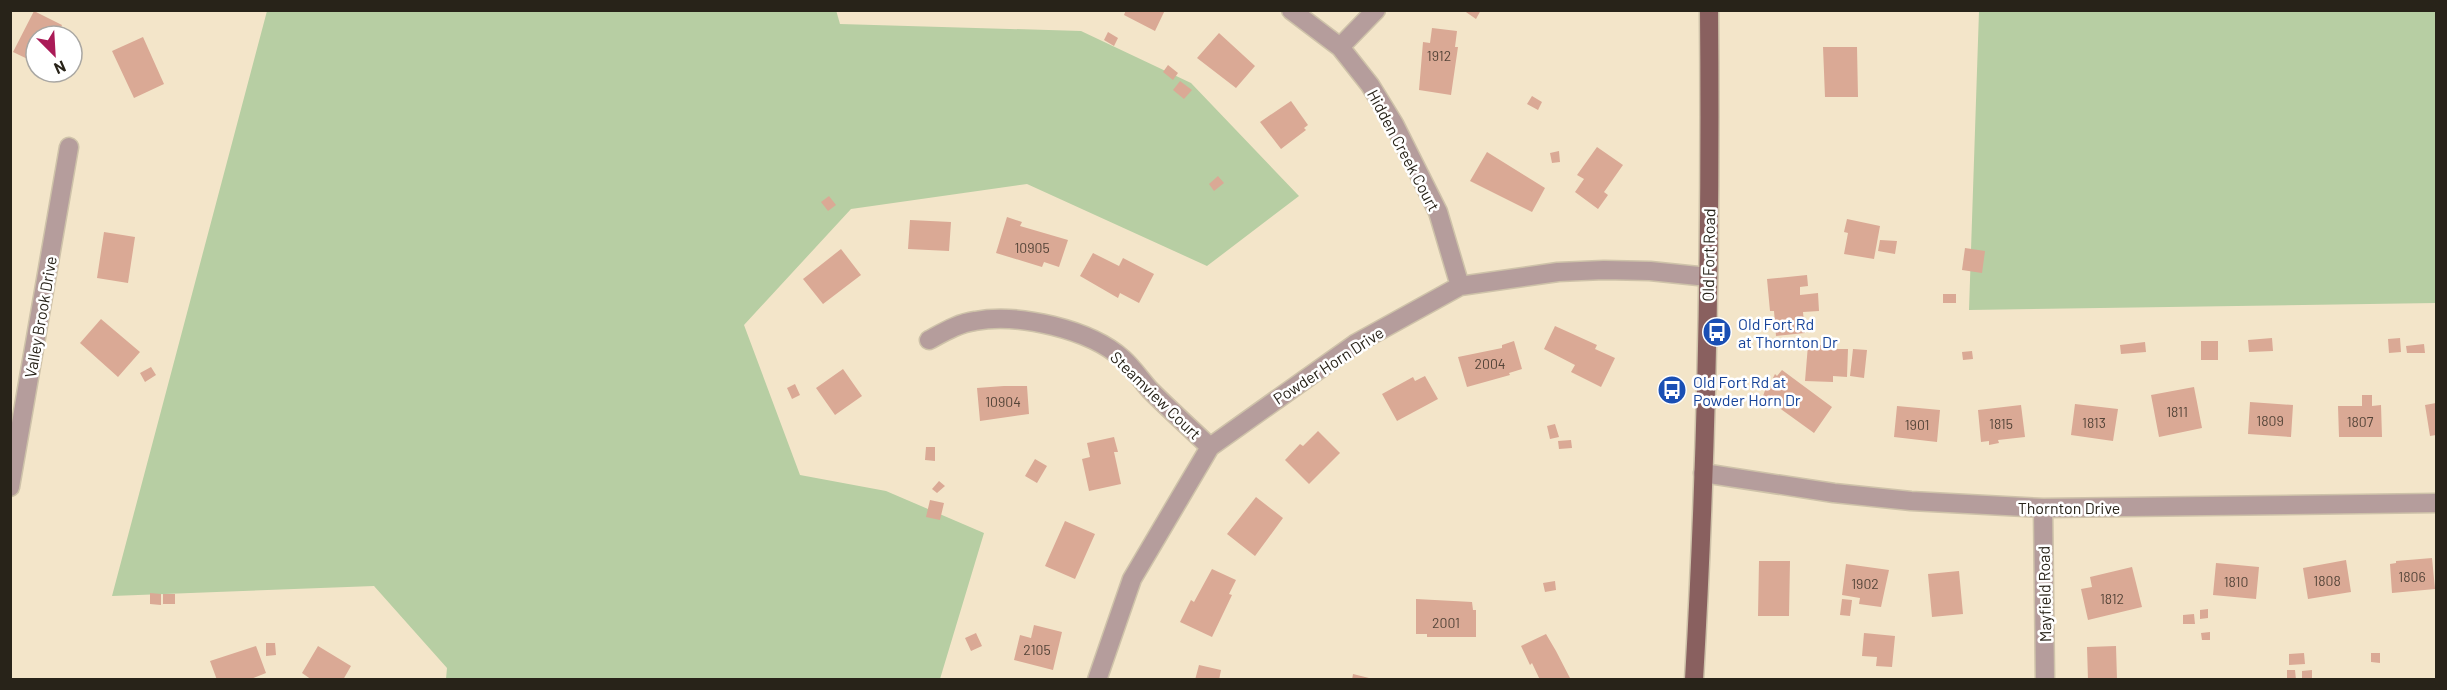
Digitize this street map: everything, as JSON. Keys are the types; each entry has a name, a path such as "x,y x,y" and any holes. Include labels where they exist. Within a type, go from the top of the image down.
{"main road":[{"name":"Old Fort Road","path":"1694,680 1701,568 1710,188 1709,10"}],"street":[{"name":"Hidden Creek Court","path":"1291,10 1340,47 1370,85 1394,124 1438,212 1460,286"},
{"path":"1340,47 1376,10"},
{"name":"Valley Brook Drive","path":"10,487 69,147"},
{"name":"Powder Horn Drive","path":"1097,680 1132,579 1210,447 1354,344 1460,286 1558,272 1604,270 1650,271 1708,277"},
{"name":"Steamview Court","path":"929,340 952,328 975,321 1033,320 1063,329 1105,346 1122,358 1150,389 1210,447"},
{"name":"Thornton Drive","path":"1703,473 1834,493 1911,501 2043,508 2436,503"},
{"name":"Mayfield Road","path":"2043,508 2045,680"}],"green space":[{"path":"836,10 840,24 1081,31 1191,83 1299,196 1207,266 1027,184 851,209 744,325 800,475 886,491 984,533 940,679 446,679 447,668 374,586 112,596 267,11"},
{"path":"1979,11 2436,11 2436,303 1969,310"}],"building":[{"path":"1126,10 1165,10 1155,31 1124,15"},
{"path":"1463,10 1481,10 1476,19"},
{"path":"34,11 60,24 27,24"},
{"path":"1432,28 1457,31 1455,47 1458,47 1451,95 1419,90 1423,42 1430,43"},
{"path":"24,31 24,57 13,52"},
{"path":"1108,32 1118,38 1114,46 1104,40"},
{"path":"1219,33 1255,66 1236,88 1197,58"},
{"path":"143,37 164,84 134,98 112,51"},
{"path":"1823,47 1857,47 1858,97 1825,97"},
{"path":"1168,65 1178,73 1173,80 1163,72"},
{"path":"1180,81 1192,90 1184,99 1173,90"},
{"path":"1532,96 1542,102 1538,110 1527,104"},
{"path":"1291,101 1308,125 1304,128 1306,130 1281,149 1260,122"},
{"path":"1597,147 1623,165 1604,192 1608,195 1598,209 1575,192 1584,179 1577,175"},
{"path":"1559,151 1560,162 1552,163 1550,153"},
{"path":"1487,152 1545,188 1532,212 1470,181"},
{"path":"1218,176 1224,183 1214,191 1209,184"},
{"path":"829,196 836,205 828,211 821,202"},
{"path":"1007,217 1022,222 1020,226 1068,240 1059,267 1044,262 1042,267 996,253"},
{"path":"1847,219 1880,226 1874,259 1844,254 1848,233 1844,232"},
{"path":"910,220 951,222 949,251 908,249"},
{"path":"104,232 135,237 128,283 97,278"},
{"path":"1880,240 1897,241 1895,254 1878,251"},
{"path":"1965,248 1985,251 1982,273 1962,270"},
{"path":"841,249 861,275 823,304 803,279"},
{"path":"1093,253 1119,266 1123,258 1154,274 1139,303 1120,293 1118,298 1080,276"},
{"path":"1807,275 1808,286 1800,287 1800,295 1818,293 1819,311 1803,312 1805,333 1776,336 1774,311 1770,311 1767,279"},
{"path":"1943,294 1956,294 1956,303 1943,303"},
{"path":"101,319 140,352 118,377 80,343"},
{"path":"1555,326 1597,345 1595,349 1615,358 1601,387 1571,372 1575,365 1544,349"},
{"path":"2272,338 2273,351 2249,352 2248,340"},
{"path":"2400,338 2401,352 2389,353 2388,339"},
{"path":"1514,341 1522,369 1509,373 1510,375 1467,387 1458,357 1502,348 1502,345"},
{"path":"2201,341 2218,341 2218,360 2201,360"},
{"path":"2145,342 2146,352 2121,354 2120,345"},
{"path":"2424,344 2425,353 2407,353 2406,346"},
{"path":"1808,345 1835,345 1834,349 1848,349 1847,377 1833,376 1833,382 1805,381"},
{"path":"1853,349 1867,350 1864,378 1850,376"},
{"path":"1972,351 1973,359 1963,360 1962,352"},
{"path":"151,367 156,375 145,382 140,373"},
{"path":"843,369 862,396 835,415 816,388"},
{"path":"1782,370 1832,407 1814,433 1763,396 1767,385 1770,387 1775,379 1773,378 1775,374 1777,376"},
{"path":"1425,376 1438,399 1397,421 1382,394 1413,377 1415,381"},
{"path":"795,384 800,395 792,399 787,388"},
{"path":"1027,386 1029,414 980,421 977,388"},
{"path":"2194,387 2202,428 2159,437 2151,395"},
{"path":"2362,395 2372,395 2372,406 2381,405 2382,437 2339,437 2338,406 2362,406"},
{"path":"2250,402 2293,405 2291,437 2248,434"},
{"path":"2436,403 2436,435 2430,436 2425,405"},
{"path":"2075,404 2118,409 2113,441 2071,435"},
{"path":"2021,405 2025,437 1998,440 1999,443 1989,445 1989,441 1981,442 1978,410"},
{"path":"1897,406 1940,410 1937,442 1894,437"},
{"path":"1555,424 1559,437 1550,439 1547,426"},
{"path":"1318,431 1340,453 1309,484 1285,460 1300,444 1303,446"},
{"path":"1114,437 1118,452 1114,452 1121,484 1089,491 1082,459 1090,457 1087,443"},
{"path":"1571,440 1572,448 1559,449 1558,441"},
{"path":"926,447 935,447 935,461 925,460"},
{"path":"1035,459 1047,466 1037,483 1025,476"},
{"path":"939,481 945,486 937,493 932,489"},
{"path":"1256,497 1283,518 1255,556 1227,534"},
{"path":"930,500 944,503 940,520 926,517"},
{"path":"1065,521 1095,534 1075,579 1045,566"},
{"path":"2432,558 2435,589 2392,593 2390,564 2396,561"},
{"path":"2346,560 2351,592 2308,599 2303,568"},
{"path":"1759,561 1790,561 1789,616 1758,616"},
{"path":"2216,563 2259,567 2256,599 2213,595"},
{"path":"1846,564 1889,570 1881,607 1859,604 1860,598 1842,595"},
{"path":"2132,567 2142,607 2088,620 2081,589 2092,587 2090,577"},
{"path":"1212,569 1236,580 1229,594 1232,595 1212,637 1180,622 1191,600 1194,602"},
{"path":"1959,571 1963,614 1932,617 1928,574"},
{"path":"1555,581 1556,590 1545,592 1543,583"},
{"path":"150,593 161,594 161,605 150,604"},
{"path":"163,594 175,594 175,604 163,604"},
{"path":"1416,599 1472,602 1473,610 1476,610 1476,637 1427,637 1427,634 1416,634"},
{"path":"1842,599 1852,600 1850,616 1840,615"},
{"path":"2208,609 2208,618 2200,619 2200,610"},
{"path":"2194,614 2195,624 2183,624 2183,615"},
{"path":"1034,625 1062,632 1053,670 1014,660 1020,635 1031,638"},
{"path":"2210,632 2210,640 2202,640 2201,633"},
{"path":"976,633 982,646 971,651 965,638"},
{"path":"1864,633 1895,636 1892,667 1876,666 1877,657 1862,656"},
{"path":"1546,634 1571,680 1540,680 1532,663 1530,665 1521,646"},
{"path":"266,643 275,643 276,655 266,656"},
{"path":"256,646 266,673 248,680 217,680 210,661"},
{"path":"318,646 351,666 343,680 312,680 302,673"},
{"path":"2116,646 2117,680 2088,680 2087,647"},
{"path":"2304,653 2305,664 2289,665 2289,654"},
{"path":"2371,653 2380,653 2380,663 2371,662"},
{"path":"1199,665 1221,670 1219,680 1195,680"},
{"path":"2287,670 2295,670 2296,680 2287,680"},
{"path":"2312,670 2312,679 2302,679 2302,671"},
{"path":"1353,674 1373,679 1373,680 1352,680"}],"place":[{"name":"Old Fort Rd at Thornton Dr","path":"1717,332"},
{"name":"Old Fort Rd at Powder Horn Dr","path":"1672,390"}]}
